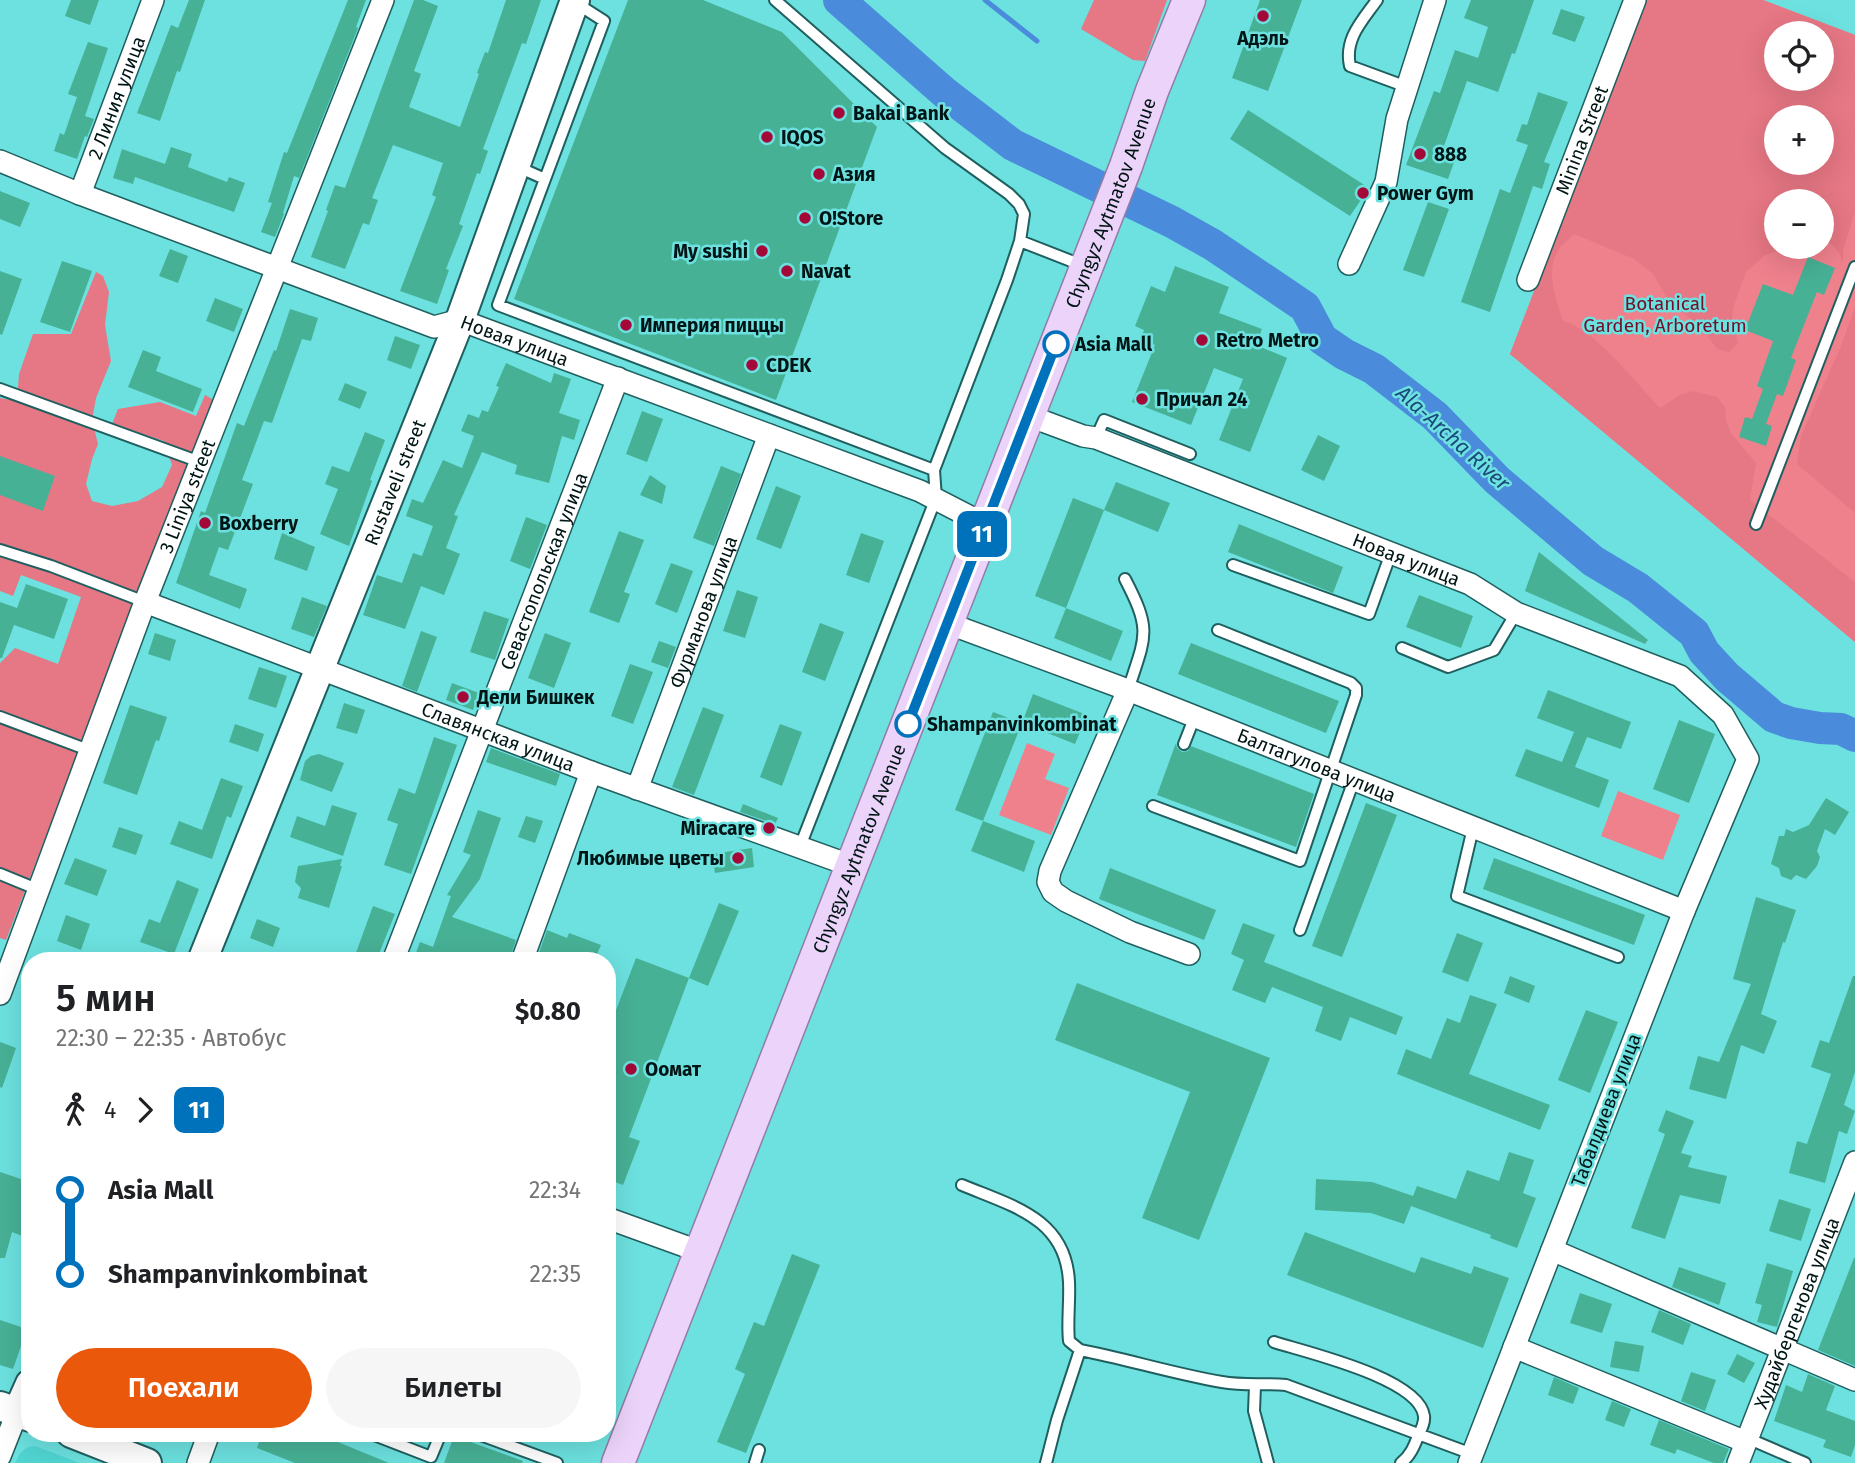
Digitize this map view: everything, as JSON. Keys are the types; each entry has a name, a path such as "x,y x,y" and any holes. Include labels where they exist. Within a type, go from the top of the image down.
{"main road":[{"name":"Chyngyz Aytmatov Avenue","path":"618,1463 1029,416 1189,0"}],"street":[{"name":"2 Линия улица","path":"80,194 153,0"},
{"name":"3 Liniya street","path":"0,994 5,966 40,890 145,602 383,0"},
{"path":"1349,264 1385,182 1397,119 1436,0"},
{"name":"Minina Street","path":"1528,280 1635,0"},
{"name":"Rustaveli street","path":"206,952 460,320 575,1"},
{"name":"Новая улица","path":"0,161 80,194 434,327 460,320 618,378 936,498 986,525"},
{"name":"Севастопольская улица","path":"396,952 618,378"},
{"name":"Новая улица","path":"1029,416 1083,436 1096,438 1391,552 1470,584 1516,613 1679,677 1723,715 1748,759"},
{"name":"Фурманова улица","path":"637,789 769,435"},
{"name":"Славянская улица","path":"145,602 591,772 852,866"},
{"name":"Балтагулова улица","path":"947,623 1195,716 1684,911"},
{"path":"1128,690 1049,871 1048,882 1053,892 1066,901 1130,932 1189,954"},
{"name":"Табалдиева улица","path":"1471,1459 1684,911 1748,759"},
{"path":"525,952 591,772"},
{"name":"Худайбергенова улица","path":"1738,1463 1855,1163"},
{"path":"616,1221 701,1252"},
{"path":"1552,1250 1855,1380"},
{"path":"1514,1347 1746,1440"},
{"path":"0,1456 16,1412"},
{"path":"94,1442 147,1463"},
{"path":"198,1463 206,1442"}],"lane":[{"path":"775,0 945,148 1009,194 1024,214 1020,242 934,470 936,498 799,849"},
{"path":"1377,0 1351,39 1347,53 1350,66 1407,87"},
{"path":"575,1 604,21 498,304 934,470"},
{"path":"515,166 545,179"},
{"path":"1020,242 1092,254"},
{"path":"1756,524 1855,267"},
{"path":"0,389 200,462"},
{"path":"1096,438 1104,420 1190,454"},
{"path":"0,550 51,566 145,602"},
{"path":"1233,565 1369,614 1391,552"},
{"path":"1125,579 1141,610 1145,634 1128,690"},
{"path":"1402,648 1448,667 1494,650 1516,613"},
{"path":"1153,806 1300,860 1332,772 1356,688 1351,683 1218,630"},
{"path":"1184,744 1195,716"},
{"path":"0,717 91,751"},
{"path":"1300,930 1354,780"},
{"path":"1473,828 1457,896 1618,957"},
{"path":"0,874 40,890"},
{"path":"962,1185 1035,1217 1052,1231 1067,1266 1069,1342 1080,1350 1188,1375 1255,1386 1270,1383 1286,1385 1419,1434 1471,1459"},
{"path":"1274,1342 1358,1367 1381,1377 1418,1402 1424,1415 1419,1434 1413,1448 1401,1463"},
{"path":"1046,1463 1080,1350"},
{"path":"1255,1386 1254,1411 1268,1463"},
{"path":"1746,1440 1805,1463"},
{"path":"392,1442 431,1457 437,1442"},
{"path":"500,1442 557,1463"},
{"path":"755,1463 759,1450"}],"shaded area":[{"path":"1094,0 1167,0 1145,61 1133,60 1081,29"},
{"path":"1646,0 1763,0 1818,21 1764,21 1764,91 1834,91 1834,27 1855,35 1855,212 1843,250 1843,262 1834,247 1834,189 1764,189 1764,256 1746,272 1732,317 1738,343 1729,352 1717,349 1703,330 1667,298 1653,274 1634,259 1574,234 1558,250 1552,277 1563,321 1588,334 1601,345 1660,408 1680,395 1693,391 1717,397 1725,407 1726,421 1731,433 1756,463 1750,500 1855,582 1855,642 1510,354"},
{"path":"96,272 103,276 109,292 105,325 111,361 96,398 92,420 98,444 86,484 92,501 112,506 138,501 162,487 172,465 164,441 112,424 118,409 160,402 196,416 205,395 214,400 6,940 0,938 0,663 15,648 58,664 81,597 21,575 13,596 0,591 0,398 17,401 19,374 33,334 71,334"},
{"path":"1855,307 1855,513 1797,464 1801,436 1841,346"},
{"path":"35,1446 80,1463 15,1463 20,1453"}],"green space":[{"name":"Botanical Garden, Arboretum","path":"1646,0 1763,0 1818,21 1764,21 1764,91 1834,91 1834,27 1855,35 1855,642 1510,354"},
{"path":"1027,743 1055,754 1045,779 1069,788 1051,835 999,815"},
{"path":"1618,791 1680,815 1663,860 1601,836"}],"building":[{"path":"71,0 99,0 90,25 65,16"},
{"path":"189,0 205,0 160,121 137,113 171,25 178,28"},
{"path":"348,0 366,0 356,27 358,28 299,178 294,176 275,237 261,232 272,203 268,202 284,152 287,153"},
{"path":"414,0 423,0 438,6 414,71 421,74 409,107 460,127 479,74 477,73 485,52 488,53 506,0 541,0 526,44 522,43 483,149 488,151 480,174 477,173 459,224 463,226 446,269 449,270 437,304 400,291 436,197 432,195 443,163 393,145 372,198 378,200 369,225 363,223 345,269 311,257 335,185 345,188"},
{"path":"628,0 703,0 782,32 877,127 776,400 514,299"},
{"path":"1260,0 1302,0 1268,91 1232,78"},
{"path":"1471,0 1534,0 1498,92 1467,81 1444,146 1458,151 1448,179 1406,165 1434,91 1440,93 1455,50 1478,58 1488,27 1464,18"},
{"path":"1561,9 1585,17 1575,42 1552,34"},
{"path":"88,42 108,48 85,116 94,119 77,159 54,151 60,133 64,135 77,97 68,94"},
{"path":"1538,92 1568,102 1544,162 1550,164 1542,189 1533,186 1490,312 1461,302 1500,189 1510,193 1528,145 1516,141 1522,124 1527,125"},
{"path":"1248,110 1369,188 1350,216 1230,139"},
{"path":"171,147 192,154 188,167 227,182 229,177 245,183 234,212 135,177 133,184 113,178 122,149 165,164"},
{"path":"0,191 30,203 20,227 0,219"},
{"path":"1428,202 1449,209 1424,277 1403,270"},
{"path":"170,249 188,256 178,283 159,276"},
{"path":"1807,259 1835,268 1824,295 1817,292 1791,358 1796,360 1783,396 1777,394 1766,424 1772,426 1766,446 1739,437 1745,417 1752,419 1763,389 1757,386 1773,341 1745,330 1763,284 1793,295"},
{"path":"62,261 92,271 70,332 40,322"},
{"path":"1175,266 1229,287 1219,313 1262,329 1256,345 1287,358 1250,452 1219,440 1243,379 1214,368 1191,425 1132,402 1155,345 1141,339 1144,330 1135,326 1151,286 1165,292"},
{"path":"0,271 22,279 2,335 0,334"},
{"path":"215,298 243,309 234,332 206,321"},
{"path":"290,309 318,318 311,341 302,339 272,423 264,421 242,480 253,484 228,550 219,547 209,575 247,589 240,609 176,583 201,511 205,513 237,423 244,426 274,350 276,351"},
{"path":"395,336 420,345 411,369 387,360"},
{"path":"143,350 161,357 156,371 202,389 193,412 128,387"},
{"path":"506,363 551,383 554,373 571,379 559,413 580,420 574,440 562,436 549,483 515,474 517,465 482,452 454,515 458,516 446,548 460,554 444,595 421,586 405,629 363,615 377,575 402,583 413,553 422,556 433,526 406,516 412,499 423,503 443,460 462,468 474,436 461,431 468,414 479,418 482,410 488,412"},
{"path":"345,383 367,392 360,409 338,400"},
{"path":"642,411 663,419 647,462 626,454"},
{"path":"365,432 385,440 349,546 320,534 338,489 325,484 332,466 349,472"},
{"path":"1318,435 1340,446 1324,481 1301,470"},
{"path":"0,456 55,476 43,511 0,495"},
{"path":"721,466 741,474 714,546 693,538"},
{"path":"650,475 666,486 662,504 640,495"},
{"path":"1116,482 1170,503 1158,532 1104,510"},
{"path":"776,486 801,496 781,549 756,539"},
{"path":"1073,498 1104,510 1066,608 1035,596"},
{"path":"526,517 547,525 530,569 510,561"},
{"path":"1239,524 1343,567 1333,593 1228,552"},
{"path":"619,531 644,540 624,592 630,594 619,623 589,612"},
{"path":"282,533 315,547 307,571 274,559"},
{"path":"861,533 884,541 869,583 846,575"},
{"path":"1539,552 1648,640 1645,644 1525,591"},
{"path":"671,563 693,571 677,613 655,604"},
{"path":"26,584 68,599 54,639 14,625 0,658 0,602 17,608"},
{"path":"737,590 758,597 745,638 723,631"},
{"path":"1419,595 1473,616 1461,648 1406,627"},
{"path":"302,597 327,606 314,637 291,629"},
{"path":"1066,608 1123,631 1111,661 1054,638"},
{"path":"484,611 509,619 495,660 470,652"},
{"path":"820,623 844,632 825,681 802,672"},
{"path":"421,631 437,637 417,692 402,686"},
{"path":"155,633 176,640 170,661 148,654"},
{"path":"545,633 571,643 554,688 528,678"},
{"path":"659,641 676,647 668,668 651,662"},
{"path":"1191,643 1339,701 1326,733 1178,674"},
{"path":"630,664 653,672 633,724 611,716"},
{"path":"259,667 287,676 276,708 248,699"},
{"name":"Дели Бишкек","path":"452,683 479,693 473,710 446,700"},
{"path":"1548,690 1631,722 1621,749 1587,737 1575,767 1609,780 1599,808 1515,776 1526,749 1562,762 1574,732 1537,718"},
{"path":"1033,694 1087,715 1075,744 1022,723"},
{"path":"344,703 365,710 357,734 336,728"},
{"path":"130,705 167,717 137,795 103,783"},
{"path":"703,707 724,715 694,795 672,787"},
{"path":"993,712 1022,723 983,821 955,810"},
{"path":"1679,720 1715,734 1689,803 1653,789"},
{"path":"235,724 264,734 258,752 229,742"},
{"path":"780,724 802,732 782,786 760,777"},
{"path":"434,737 457,745 411,874 384,865 398,824 387,820 399,788 415,794"},
{"path":"1176,743 1182,752 1188,751 1191,746 1314,794 1296,847 1157,795"},
{"path":"491,748 560,774 556,786 486,762"},
{"path":"319,754 344,763 332,792 300,780 305,761"},
{"path":"221,778 243,786 231,818 227,816 212,859 170,844 179,821 202,830"},
{"path":"1826,798 1849,812 1835,835 1825,829 1817,851 1820,857 1817,866 1806,879 1796,875 1791,880 1781,876 1779,868 1771,864 1779,836 1784,836 1786,829 1793,832 1809,825"},
{"path":"1366,803 1397,815 1342,957 1312,946"},
{"path":"743,804 778,818 775,824 740,812"},
{"path":"332,805 357,813 343,856 290,837 297,816 325,826"},
{"path":"478,810 501,818 480,879 452,917 516,940 512,952 416,952 420,942 433,947 451,896 447,895 471,855 463,852"},
{"path":"526,816 543,821 535,843 518,837"},
{"path":"983,821 1035,841 1024,872 971,851"},
{"path":"119,827 143,835 136,855 112,847"},
{"path":"752,848 754,867 715,873 712,854"},
{"path":"75,858 107,870 97,896 64,884"},
{"path":"1494,858 1645,915 1634,945 1483,889"},
{"path":"342,859 329,908 298,898 301,888 295,882 298,866"},
{"path":"1110,868 1216,910 1204,940 1099,899"},
{"path":"177,880 199,889 175,952 140,942 149,919 160,923"},
{"path":"1756,897 1796,910 1785,943 1783,942 1761,1014 1777,1021 1764,1054 1741,1045 1726,1099 1689,1089 1698,1056 1719,1062 1751,984 1733,979"},
{"path":"719,903 739,911 708,986 689,978"},
{"path":"373,906 395,914 380,952 356,952"},
{"path":"66,915 90,924 81,950 57,941"},
{"path":"257,919 280,928 273,947 250,938"},
{"path":"1243,923 1275,935 1264,962 1403,1017 1396,1035 1350,1017 1341,1041 1315,1031 1323,1007 1272,987 1265,1003 1232,990 1244,960 1231,954"},
{"path":"547,930 567,938 569,933 601,945 598,952 539,952"},
{"path":"1457,933 1483,943 1468,982 1442,972"},
{"name":"Оомат","path":"636,958 689,978 629,1137 640,1141 623,1185 616,1182 616,1010"},
{"path":"1510,976 1535,986 1529,1003 1504,993"},
{"path":"1853,976 1855,1072 1844,1105 1855,1111 1847,1134 1839,1131 1825,1183 1789,1173 1797,1141 1807,1144 1831,1074 1811,1067 1820,1040 1829,1043"},
{"path":"1077,983 1270,1058 1199,1240 1142,1218 1190,1092 1055,1040"},
{"path":"1470,995 1497,1004 1469,1074 1550,1105 1540,1130 1397,1074 1406,1049 1431,1059 1447,1018 1460,1023"},
{"path":"1586,1010 1618,1022 1590,1093 1558,1080"},
{"path":"0,1042 16,1048 2,1088 0,1087"},
{"path":"1666,1110 1694,1121 1681,1153 1692,1156 1688,1167 1727,1176 1720,1204 1680,1195 1665,1239 1631,1228 1665,1134 1658,1131"},
{"path":"1509,1152 1534,1160 1523,1193 1536,1198 1517,1248 1490,1238 1491,1235 1411,1206 1404,1224 1371,1213 1315,1210 1316,1179 1372,1182 1413,1196 1417,1186 1456,1199 1467,1170 1499,1181"},
{"path":"0,1172 21,1179 21,1236 12,1232 5,1258 0,1258"},
{"path":"1779,1199 1811,1209 1801,1241 1769,1231"},
{"path":"1305,1232 1415,1273 1421,1257 1471,1274 1474,1266 1509,1278 1483,1348 1287,1275"},
{"path":"792,1254 820,1265 746,1453 717,1442 745,1374 735,1369 754,1322 764,1326"},
{"path":"1855,1258 1855,1366 1818,1350"},
{"path":"1767,1263 1793,1271 1777,1327 1757,1322 1762,1305 1755,1303"},
{"path":"1679,1267 1726,1283 1719,1305 1672,1287"},
{"path":"1580,1293 1612,1304 1602,1333 1570,1323"},
{"path":"1659,1310 1691,1324 1683,1345 1651,1332"},
{"path":"0,1320 21,1327 21,1346 13,1369 0,1365"},
{"path":"1615,1341 1644,1346 1639,1372 1610,1367"},
{"path":"1737,1354 1755,1363 1744,1383 1727,1374"},
{"path":"1691,1372 1716,1380 1705,1411 1681,1401"},
{"path":"1808,1374 1835,1386 1826,1410 1855,1421 1855,1445 1851,1457 1823,1447 1826,1440 1774,1421 1786,1385 1802,1392"},
{"path":"1554,1377 1579,1388 1573,1404 1548,1395"},
{"path":"1612,1401 1631,1409 1624,1427 1605,1420"},
{"path":"1659,1420 1729,1449 1723,1463 1714,1463 1677,1449 1675,1454 1650,1445"},
{"path":"259,1442 338,1442 389,1463 295,1463 257,1448"},
{"path":"452,1442 471,1442 523,1461 522,1463 444,1463"}],"waterway":[{"name":"Ala-Archa River","path":"839,0 945,93 1013,145 1172,222 1213,245 1305,307 1322,339 1374,369 1435,416 1497,480 1593,561 1638,588 1694,633 1704,652 1727,677 1774,717 1791,723 1841,729 1855,736"},
{"path":"985,0 1037,41"}],"bus line":[{"name":"11","path":"908,724 1056,344"}],"place":[{"name":"Адэль","path":"1263,16"},
{"name":"Bakai Bank","path":"839,113"},
{"name":"IQOS","path":"767,137"},
{"name":"888","path":"1420,154"},
{"name":"Азия","path":"819,174"},
{"name":"Power Gym","path":"1363,193"},
{"name":"O!Store","path":"805,218"},
{"name":"My sushi","path":"762,251"},
{"name":"Navat","path":"787,271"},
{"name":"Империя пиццы","path":"626,325"},
{"name":"Retro Metro","path":"1202,340"},
{"name":"Asia Mall","path":"1056,344"},
{"name":"CDEK","path":"752,365"},
{"name":"Причал 24","path":"1142,399"},
{"name":"Boxberry","path":"205,523"},
{"name":"Дели Бишкек","path":"463,697"},
{"name":"Shampanvinkombinat","path":"908,724"},
{"name":"Miracare","path":"769,828"},
{"name":"Любимые цветы","path":"738,858"},
{"name":"Оомат","path":"631,1069"}]}
